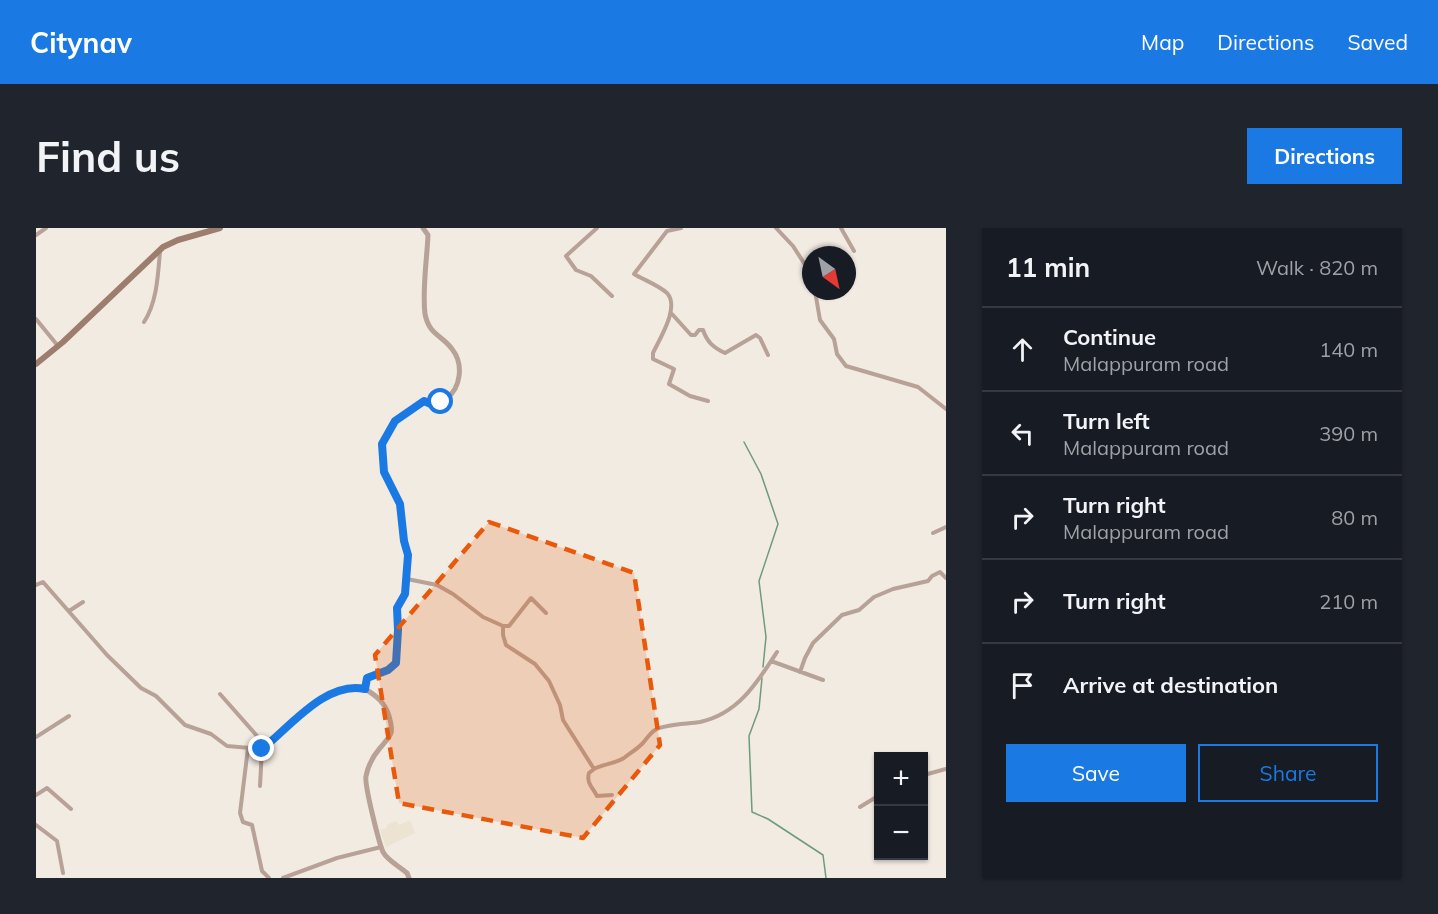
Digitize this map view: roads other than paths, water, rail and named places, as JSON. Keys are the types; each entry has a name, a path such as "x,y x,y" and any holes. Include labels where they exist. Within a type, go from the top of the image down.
{"main road":[{"path":"36,364 160,250 178,240 205,230 220,228"}],"street":[{"path":"36,235 46,228"},
{"path":"681,228 667,231 634,274 668,294 672,303 672,314 653,353 653,359 674,369 669,384 690,396 708,401"},
{"path":"776,228 793,246 802,260"},
{"path":"841,228 851,246"},
{"path":"365,689 367,678 388,670 396,663 397,608 405,594 407,579 408,555 400,504 384,472 382,444 395,421 404,414 424,401 431,404 448,398 455,390 460,374 454,351 435,335 429,327 425,314 428,235 426,229"},
{"path":"593,229 566,256 576,270 591,276 612,296"},
{"path":"144,322 149,314 157,281 160,250"},
{"path":"816,300 819,320 834,339 837,354 846,366 918,387 946,409"},
{"path":"672,314 691,335 703,330 712,345 725,353 756,335 760,338 768,355"},
{"path":"36,319 58,346"},
{"path":"933,533 946,527"},
{"path":"800,672 813,643 842,615 859,610 874,597 893,589 928,581 940,572 946,578"},
{"path":"407,579 437,585 483,616 503,626 509,626 531,598 546,613"},
{"path":"36,585 43,582 107,655 141,688 156,696 185,725 211,735 227,746 262,749 316,702 338,692 357,687 376,696 388,710 392,724 390,737 371,762 365,785 384,854 407,873 409,878"},
{"path":"69,611 83,602"},
{"path":"503,626 506,645 536,664 549,681 560,705 563,720 594,769"},
{"path":"612,795 597,796 589,784 589,773 602,765 612,764 625,757 641,746 655,730 700,722 718,717 731,710 747,695 777,652"},
{"path":"771,661 823,680"},
{"path":"220,694 257,736 262,749 260,786"},
{"path":"36,737 69,716"},
{"path":"248,748 240,813 243,822 252,825 262,871 269,878"},
{"path":"928,774 946,769"},
{"path":"36,795 47,788 71,809"},
{"path":"860,807 874,799"},
{"path":"36,825 57,841 63,873"},
{"path":"283,878 337,858 382,848"}],"waterway":[{"path":"744,442 761,474 778,524 759,581 766,637 763,667"},
{"path":"762,678 759,709 749,736 752,812 768,819 823,855 826,878"}]}
